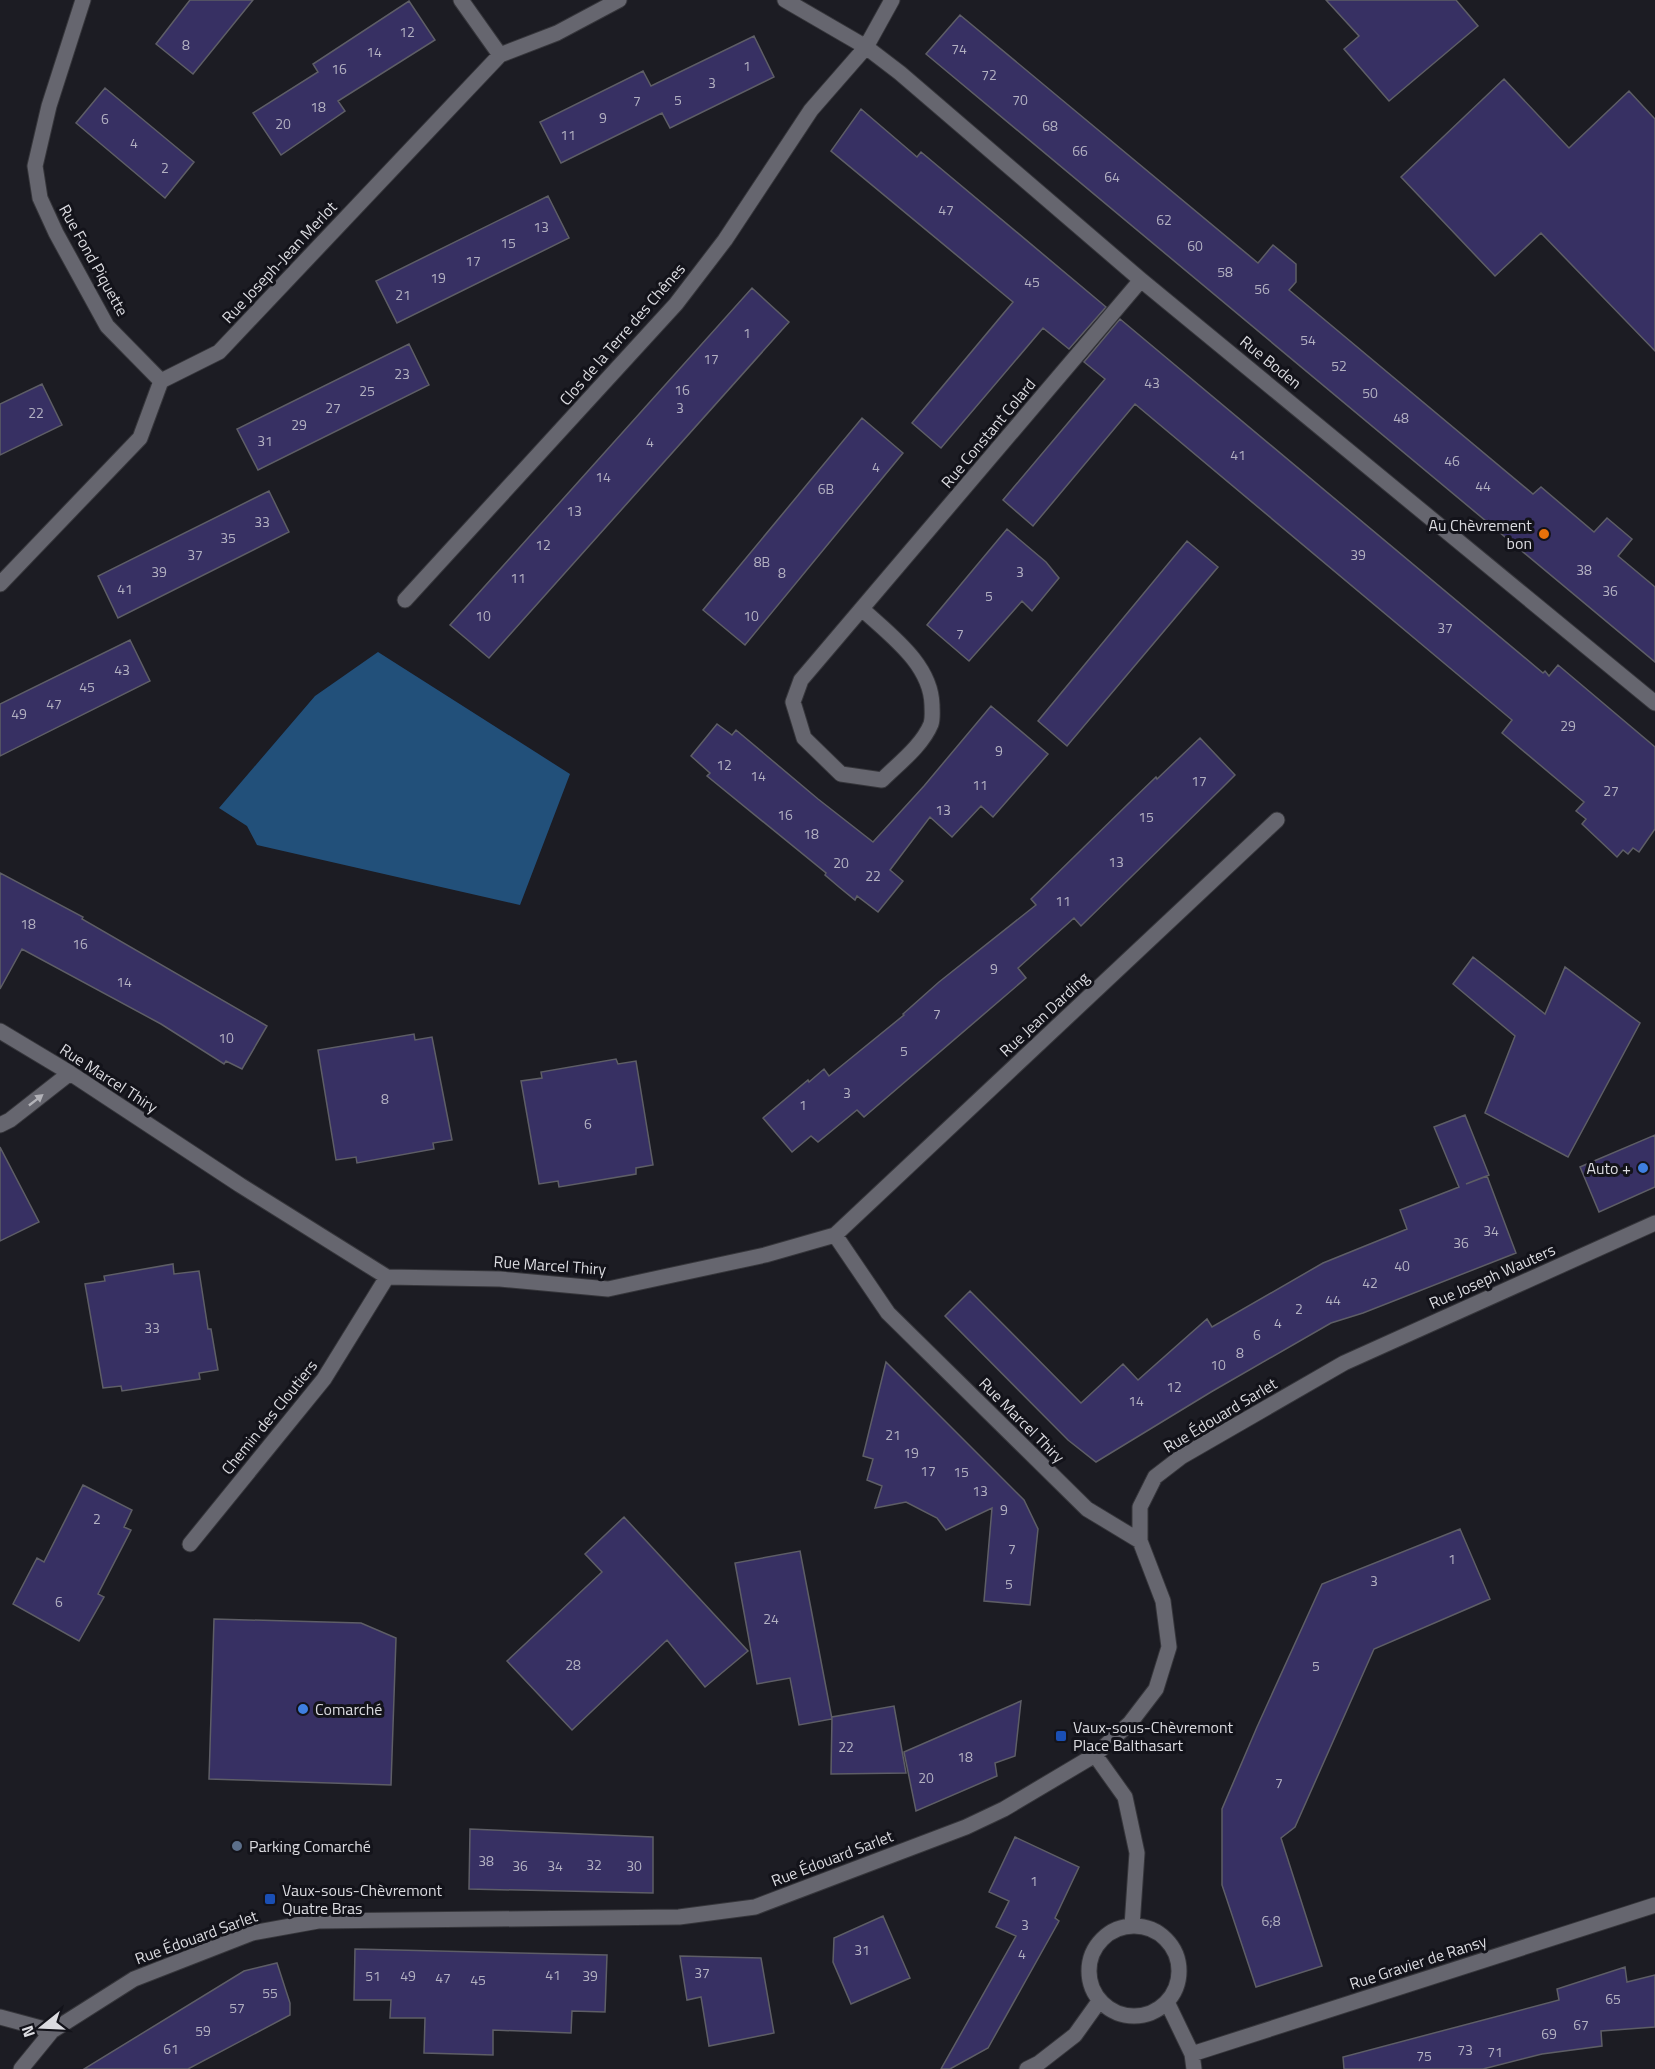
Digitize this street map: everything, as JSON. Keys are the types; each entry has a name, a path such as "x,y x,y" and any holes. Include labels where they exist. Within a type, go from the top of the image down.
{"street":[{"name":"Rue Fond Piquette","path":"83,0 49,106 38,156 36,166 40,198 56,233 107,326 161,381"},
{"path":"461,0 500,55"},
{"name":"Rue Joseph-Jean Merlot","path":"161,381 219,352 500,55 557,33 619,0"},
{"path":"785,0 866,47"},
{"name":"Clos de la Terre des Chênes","path":"405,600 676,304 724,240 812,110 866,47 892,0"},
{"name":"Rue Boden","path":"866,47 900,73 1141,280 1655,703"},
{"name":"Rue Constant Colard","path":"862,609 915,659 932,700 932,722 923,738 882,780 841,774 804,738 794,702 801,680 1141,280"},
{"path":"0,584 140,438 161,381"},
{"name":"Rue Jean Darding","path":"835,1235 1277,820"},
{"name":"Rue Marcel Thiry","path":"0,1031 70,1073 240,1185 387,1277 500,1279 608,1289 765,1255 835,1235 888,1313 1087,1509 1140,1542"},
{"path":"0,1125 10,1120 70,1073"},
{"name":"Rue Joseph Wauters","path":"1344,1363 1655,1223"},
{"name":"Chemin des Cloutiers","path":"190,1544 324,1379 387,1277"},
{"name":"Rue Édouard Sarlet","path":"21,2069 52,2031 134,1979 252,1933 318,1921 679,1917 755,1907 966,1827 1004,1809 1095,1755 1130,1723 1156,1689 1169,1647 1163,1601 1140,1542 1140,1507 1155,1477 1181,1457 1344,1363"},
{"path":"1095,1755 1125,1797 1137,1853 1132,1926"},
{"name":"Rue Gravier de Ransy","path":"1167,2002 1193,2061 1655,1905"},
{"path":"1132,1926 1147,1928 1161,1935 1172,1946 1178,1960 1179,1975 1175,1989 1167,2002 1155,2011 1141,2016 1125,2015 1111,2010 1100,2000 1092,1987 1089,1973 1096,1946 1119,1928 1132,1926"},
{"path":"1026,2069 1039,2063 1075,2035 1100,2000"},
{"path":"0,2017 52,2031"}],"water":[{"path":"378,652 570,774 520,905 257,845 247,826 219,808 315,696"}],"building":[{"path":"190,0 253,0 193,74 156,44"},
{"path":"1326,0 1456,0 1478,26 1389,101 1344,49 1359,36"},
{"path":"409,1 435,40 338,101 345,111 281,155 253,113 318,72 313,64"},
{"path":"960,15 1258,263 1273,245 1296,264 1296,282 1289,290 1533,494 1541,487 1594,532 1607,518 1632,539 1618,556 1655,587 1655,662 926,54"},
{"path":"754,36 774,77 670,128 662,113 561,163 540,122 643,71 651,86"},
{"path":"1504,79 1569,148 1629,91 1655,119 1655,351 1541,233 1495,276 1401,177"},
{"path":"105,88 194,162 165,198 76,123"},
{"path":"861,109 917,157 921,152 1106,307 1069,349 1043,328 941,448 912,423 1013,302 831,151"},
{"path":"548,196 569,238 397,323 376,281"},
{"path":"752,288 789,322 489,658 450,625"},
{"path":"1120,319 1543,673 1545,671 1549,676 1558,665 1655,747 1655,829 1639,852 1633,848 1628,854 1623,850 1617,857 1582,824 1586,819 1576,811 1584,802 1502,733 1512,720 1135,404 1033,526 1003,500 1105,379 1084,362"},
{"path":"409,344 429,385 258,470 237,429"},
{"path":"42,384 62,425 0,455 0,404"},
{"path":"862,418 903,453 745,645 703,610"},
{"path":"269,491 289,532 118,618 98,576"},
{"path":"1007,529 1046,562 1059,578 1032,611 1022,601 969,661 927,625"},
{"path":"1187,541 1218,567 1067,746 1038,721"},
{"path":"130,640 150,681 0,756 0,704"},
{"path":"991,706 1048,754 993,817 981,806 952,837 930,817 890,870 903,881 878,912 857,896 855,900 839,887 825,875 826,873 707,776 710,773 691,756 717,724 732,735 736,730 873,842 924,786"},
{"path":"1200,738 1235,775 1081,926 1074,918 1018,968 1026,978 864,1117 857,1110 818,1142 811,1136 792,1152 763,1118 824,1069 829,1076 904,1015 939,982 1036,905 1031,899 1156,777 1157,779"},
{"path":"0,873 83,917 82,919 267,1026 242,1069 226,1061 224,1064 161,1024 22,949 0,989"},
{"path":"1473,957 1545,1014 1565,967 1640,1023 1568,1157 1485,1113 1515,1036 1453,984"},
{"path":"414,1034 415,1040 432,1037 452,1140 433,1143 434,1149 357,1163 356,1157 336,1160 318,1050"},
{"path":"616,1059 618,1064 636,1061 653,1165 636,1168 636,1174 559,1187 558,1181 539,1184 521,1081 542,1078 541,1072"},
{"path":"1465,1115 1489,1175 1466,1184 1487,1176 1516,1253 1363,1313 1331,1323 1096,1462 1068,1440 945,1316 970,1291 1081,1403 1123,1364 1138,1380 1207,1319 1212,1327 1323,1263 1407,1229 1400,1210 1459,1187 1434,1127"},
{"path":"1655,1135 1655,1187 1599,1212 1580,1167"},
{"path":"0,1147 39,1222 0,1241"},
{"path":"173,1264 174,1274 199,1271 208,1329 211,1329 218,1370 199,1373 200,1379 122,1391 121,1386 103,1388 85,1284 105,1281 104,1276"},
{"path":"886,1362 1024,1500 1038,1529 1030,1605 984,1601 992,1508 946,1530 937,1518 906,1502 875,1508 882,1486 867,1480 873,1459 863,1456"},
{"path":"83,1485 132,1510 124,1527 131,1530 98,1594 104,1597 79,1641 13,1604 37,1558 44,1562"},
{"path":"624,1517 748,1651 705,1687 667,1640 572,1730 507,1661 602,1572 585,1554"},
{"path":"1460,1529 1490,1599 1374,1649 1295,1827 1281,1838 1322,1966 1256,1987 1222,1885 1222,1809 1257,1727 1322,1584"},
{"path":"800,1551 832,1719 799,1725 790,1678 757,1684 735,1563"},
{"name":"Comarché","path":"214,1619 361,1623 396,1638 391,1785 209,1779"},
{"path":"1021,1701 1015,1756 995,1763 997,1776 916,1811 904,1752"},
{"path":"894,1706 906,1773 831,1774 832,1717"},
{"path":"470,1829 653,1837 653,1893 469,1889"},
{"path":"1015,1837 1079,1867 1055,1918 1059,1921 988,2048 950,2069 941,2069 1016,1936 996,1927 1009,1901 989,1892"},
{"path":"883,1916 910,1978 851,2004 833,1962 834,1938"},
{"path":"355,1949 607,1955 605,2012 572,2011 571,2033 493,2030 493,2055 424,2053 425,2018 390,2018 391,2000 354,2000"},
{"path":"680,1956 761,1958 774,2033 709,2046 701,1997 687,2000"},
{"path":"277,1963 290,2003 290,2015 188,2069 84,2069 244,1971"},
{"path":"1625,1967 1627,1982 1655,1975 1655,2027 1601,2031 1602,2046 1542,2054 1483,2069 1344,2069 1343,2057 1559,2000 1557,1989"}],"place":[{"name":"Au Chèvrement bon","path":"1544,534"},
{"name":"Auto +","path":"1643,1168"},
{"name":"Comarché","path":"303,1709"},
{"name":"Vaux-sous-Chèvremont Place Balthasart","path":"1061,1736"},
{"name":"Parking Comarché","path":"237,1846"},
{"name":"Vaux-sous-Chèvremont Quatre Bras","path":"270,1899"}]}
